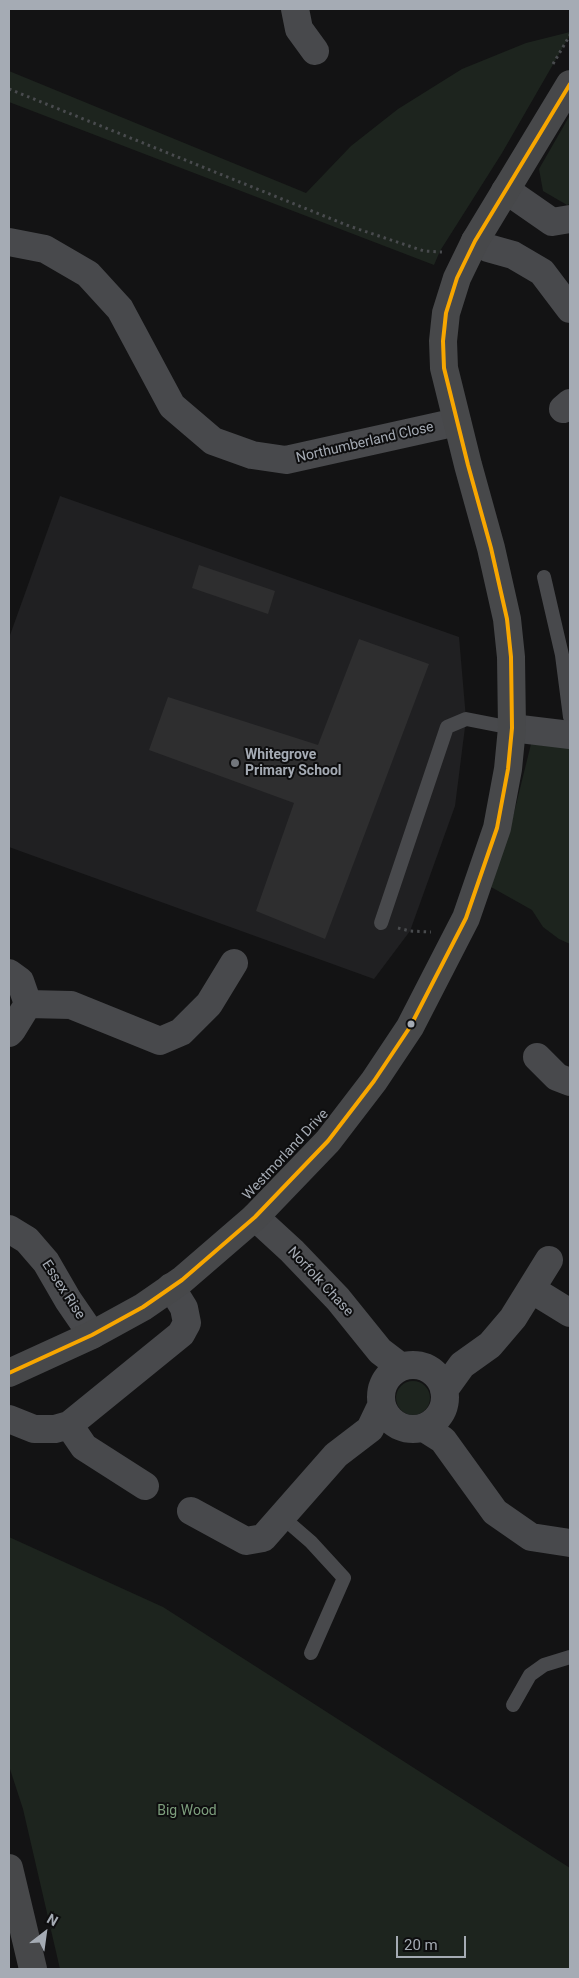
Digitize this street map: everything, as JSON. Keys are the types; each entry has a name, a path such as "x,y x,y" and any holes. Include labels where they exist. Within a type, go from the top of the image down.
{"street":[{"path":"295,9 299,29 315,51"},
{"name":"Westmorland Drive","path":"9,1373 92,1335 143,1307 232,1238 255,1217 328,1140 374,1081 410,1027 466,918 497,828 508,769 512,728 511,657 507,618 492,548 444,368 443,341 446,313 457,278 475,240 570,84"},
{"path":"505,191 552,222 570,219"},
{"path":"475,240 488,248 513,255 542,272 570,309"},
{"name":"Northumberland Close","path":"9,242 45,249 88,274 120,310 172,406 213,441 252,455 286,460 457,422"},
{"path":"512,728 570,735"},
{"path":"28,1004 72,1005 160,1041 181,1032 209,1004 234,963"},
{"path":"9,973 20,981 28,1004"},
{"path":"9,1033 28,1004"},
{"path":"538,1057 557,1077 570,1082"},
{"name":"Norfolk Chase","path":"255,1217 292,1251 338,1299 389,1365"},
{"name":"Essex Rise","path":"9,1229 27,1240 46,1262 68,1300 92,1335"},
{"path":"438,1381 490,1345 513,1318 549,1260"},
{"path":"9,1419 34,1429 54,1430 70,1425 181,1334 187,1323 184,1308 171,1287"},
{"path":"531,1289 570,1313"},
{"path":"382,1420 380,1396 389,1365 423,1366 438,1381 445,1400 435,1428"},
{"path":"382,1420 404,1429 435,1428"},
{"path":"191,1510 246,1541 263,1538 336,1455 382,1420"},
{"path":"70,1425 84,1447 145,1486"},
{"path":"435,1428 495,1512 531,1537 570,1543"},
{"path":"9,1868 33,1969"}],"lane":[{"path":"544,577 562,655 570,717"},
{"path":"381,923 447,727 466,719 512,728"},
{"path":"281,1516 311,1542 344,1578 311,1653"},
{"path":"513,1705 530,1675 544,1665 570,1656"}],"path":[{"path":"9,89 349,226 424,251 440,251"},
{"path":"381,923 410,931 437,932"}],"shaded area":[{"name":"Whitegrove Primary School","path":"60,496 459,637 466,719 455,806 410,931 374,979 9,847 9,638"}],"green space":[{"path":"570,32 502,153 440,251 434,265 9,102 9,71 306,193 351,146 398,109 462,69 526,43"},
{"path":"570,115 570,204 567,205 543,191 539,169"},
{"path":"531,744 570,748 570,944 559,939 543,927 532,910 491,887 512,821"},
{"path":"413,1381 420,1382 425,1386 429,1391 429,1405 425,1410 420,1414 413,1415 406,1414 401,1410 397,1405 396,1398 397,1391 401,1386 406,1382"},
{"name":"Big Wood","path":"9,1537 163,1607 570,1868 570,1969 60,1969 23,1809 9,1766"}],"building":[{"path":"199,565 275,591 268,614 192,588"},
{"path":"359,639 429,664 325,939 256,911 294,803 149,750 168,697 318,745"}],"transit line":[{"path":"9,1373 92,1335 143,1307 182,1280 255,1217 328,1141 374,1081 410,1027 466,918 497,828 508,769 512,728 511,657 507,619 491,548 444,368 443,341 446,313 457,278 475,241 570,84"}],"place":[{"name":"Whitegrove Primary School","path":"235,763"}]}
